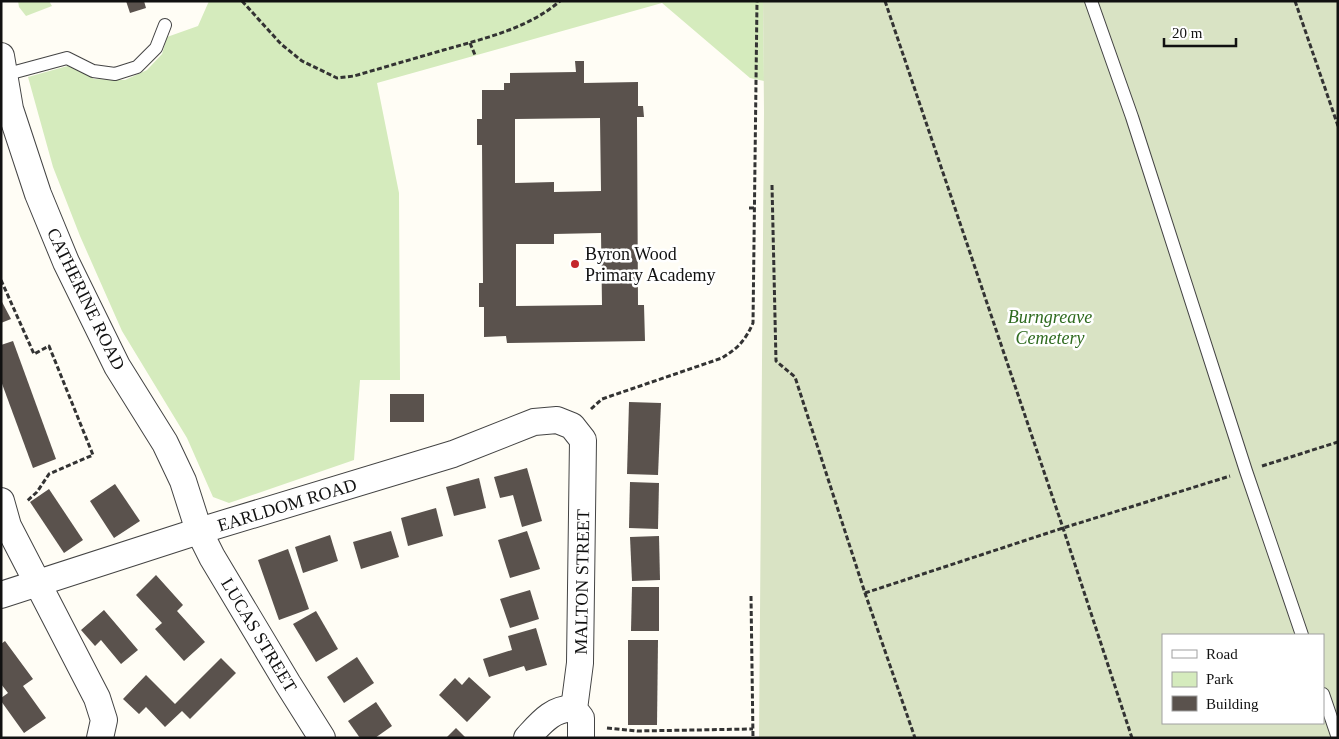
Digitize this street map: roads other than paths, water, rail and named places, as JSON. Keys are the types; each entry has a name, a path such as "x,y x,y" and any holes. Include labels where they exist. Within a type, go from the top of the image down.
{"street":[{"name":"CATHERINE ROAD","path":"3,66 10,110 35,186 66,262 117,366 165,443 183,481 199,531"},
{"name":"EARLDOM ROAD","path":"1,595 199,531 453,454 534,422 557,420 572,426"},
{"name":"MALTON STREET","path":"572,426 583,440 578,724"},
{"path":"2,504 8,526 97,698 104,720 100,738"},
{"name":"LUCAS STREET","path":"199,531 262,641 322,738"},
{"path":"528,738 545,718 566,708 578,724"}],"lane":[{"path":"1091,1 1132,117 1246,471 1302,634"},
{"path":"3,66 67,58 93,70 115,74 137,67 156,48 165,26"},
{"path":"1324,697 1338,738"}],"place":[{"name":"Byron Wood Primary Academy","path":"575,264"}],"park label":[{"name":"Burngreave Cemetery","path":"1050,327"}]}
